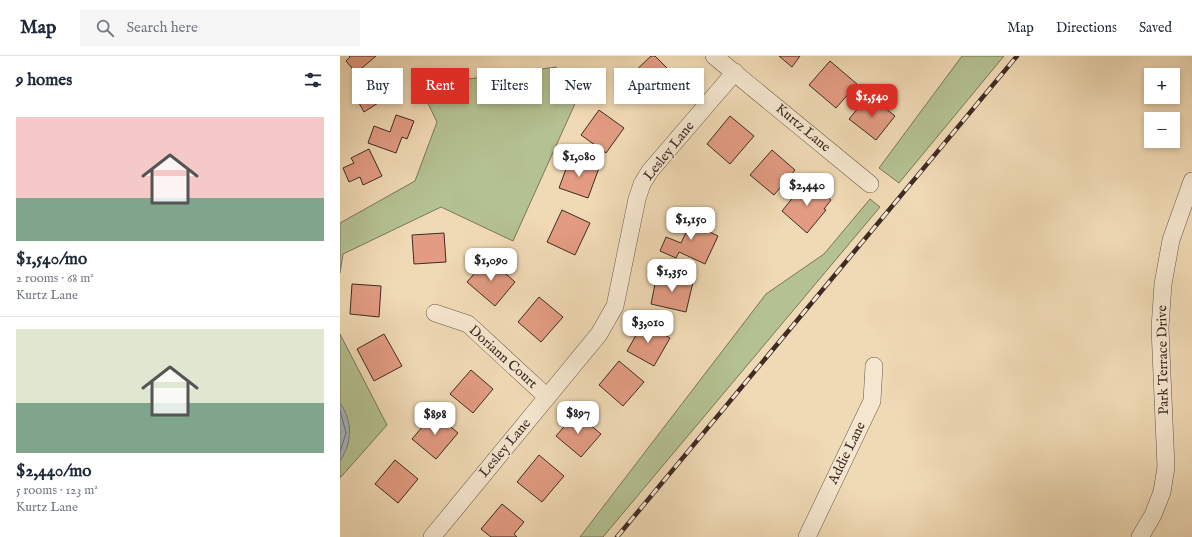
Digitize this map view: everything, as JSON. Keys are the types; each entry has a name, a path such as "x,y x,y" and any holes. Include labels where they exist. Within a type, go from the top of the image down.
{"street":[{"name":"Kurtz Lane","path":"714,56 870,184"},
{"name":"Lesley Lane","path":"432,537 599,334 615,306 636,199 642,184 650,171 735,72"},
{"name":"Park Terrace Drive","path":"1140,537 1153,516 1160,498 1166,467 1160,336 1163,284 1172,240 1192,181"},
{"name":"Doriann Court","path":"435,313 468,324 547,397"},
{"name":"Addie Lane","path":"807,537 872,401 874,366"}],"green space":[{"path":"962,56 1004,56 899,183 879,168"},
{"path":"556,67 557,68 550,68 550,104 575,104 513,241 441,207 343,254 340,273 340,223 415,181 437,122 428,104 469,104 469,79 477,78 477,104 542,104 542,69"},
{"path":"870,199 880,207 603,537 580,537 766,294 824,254"},
{"path":"340,334 387,425 340,478 340,461 348,444 349,426 340,403"}],"water":[{"path":"340,403 349,425 349,439 340,461"}],"building":[{"path":"349,56 376,56 362,68 352,68 346,61 350,57"},
{"path":"651,56 655,56 667,68 638,68"},
{"path":"779,56 800,56 792,67"},
{"path":"830,61 857,84 836,108 809,85"},
{"path":"869,95 895,116 876,140 849,119"},
{"path":"360,104 376,104 364,112"},
{"path":"599,110 624,128 606,153 581,135"},
{"path":"396,115 414,121 407,139 402,137 396,153 368,143 374,126 390,132"},
{"path":"730,116 754,136 730,164 707,144"},
{"path":"369,149 382,176 363,185 360,177 349,182 343,168 354,163 351,158"},
{"path":"772,150 795,170 774,195 750,175"},
{"path":"570,158 599,168 588,198 559,188"},
{"path":"811,183 831,200 824,209 826,210 807,233 782,211 799,190 802,193"},
{"path":"562,210 590,223 575,255 547,242"},
{"path":"680,211 694,217 691,223 718,236 705,264 679,252 676,258 660,251 666,237 681,243 688,228 675,223"},
{"path":"444,233 446,262 414,264 412,235"},
{"path":"488,258 515,282 495,306 467,282"},
{"path":"657,274 693,282 686,312 651,304"},
{"path":"352,284 381,286 379,317 350,314"},
{"path":"539,297 563,317 541,342 518,322"},
{"path":"643,323 670,338 654,366 627,351"},
{"path":"384,334 402,366 374,381 357,349"},
{"path":"619,361 644,382 623,406 599,385"},
{"path":"471,370 493,389 473,413 450,394"},
{"path":"434,413 458,433 436,459 412,439"},
{"path":"576,413 601,434 581,457 556,436"},
{"path":"539,455 564,476 542,502 517,482"},
{"path":"395,460 418,479 398,503 375,484"},
{"path":"502,504 524,522 514,534 517,537 491,537 481,529"}],"railway":[{"path":"617,537 1017,56"}]}
